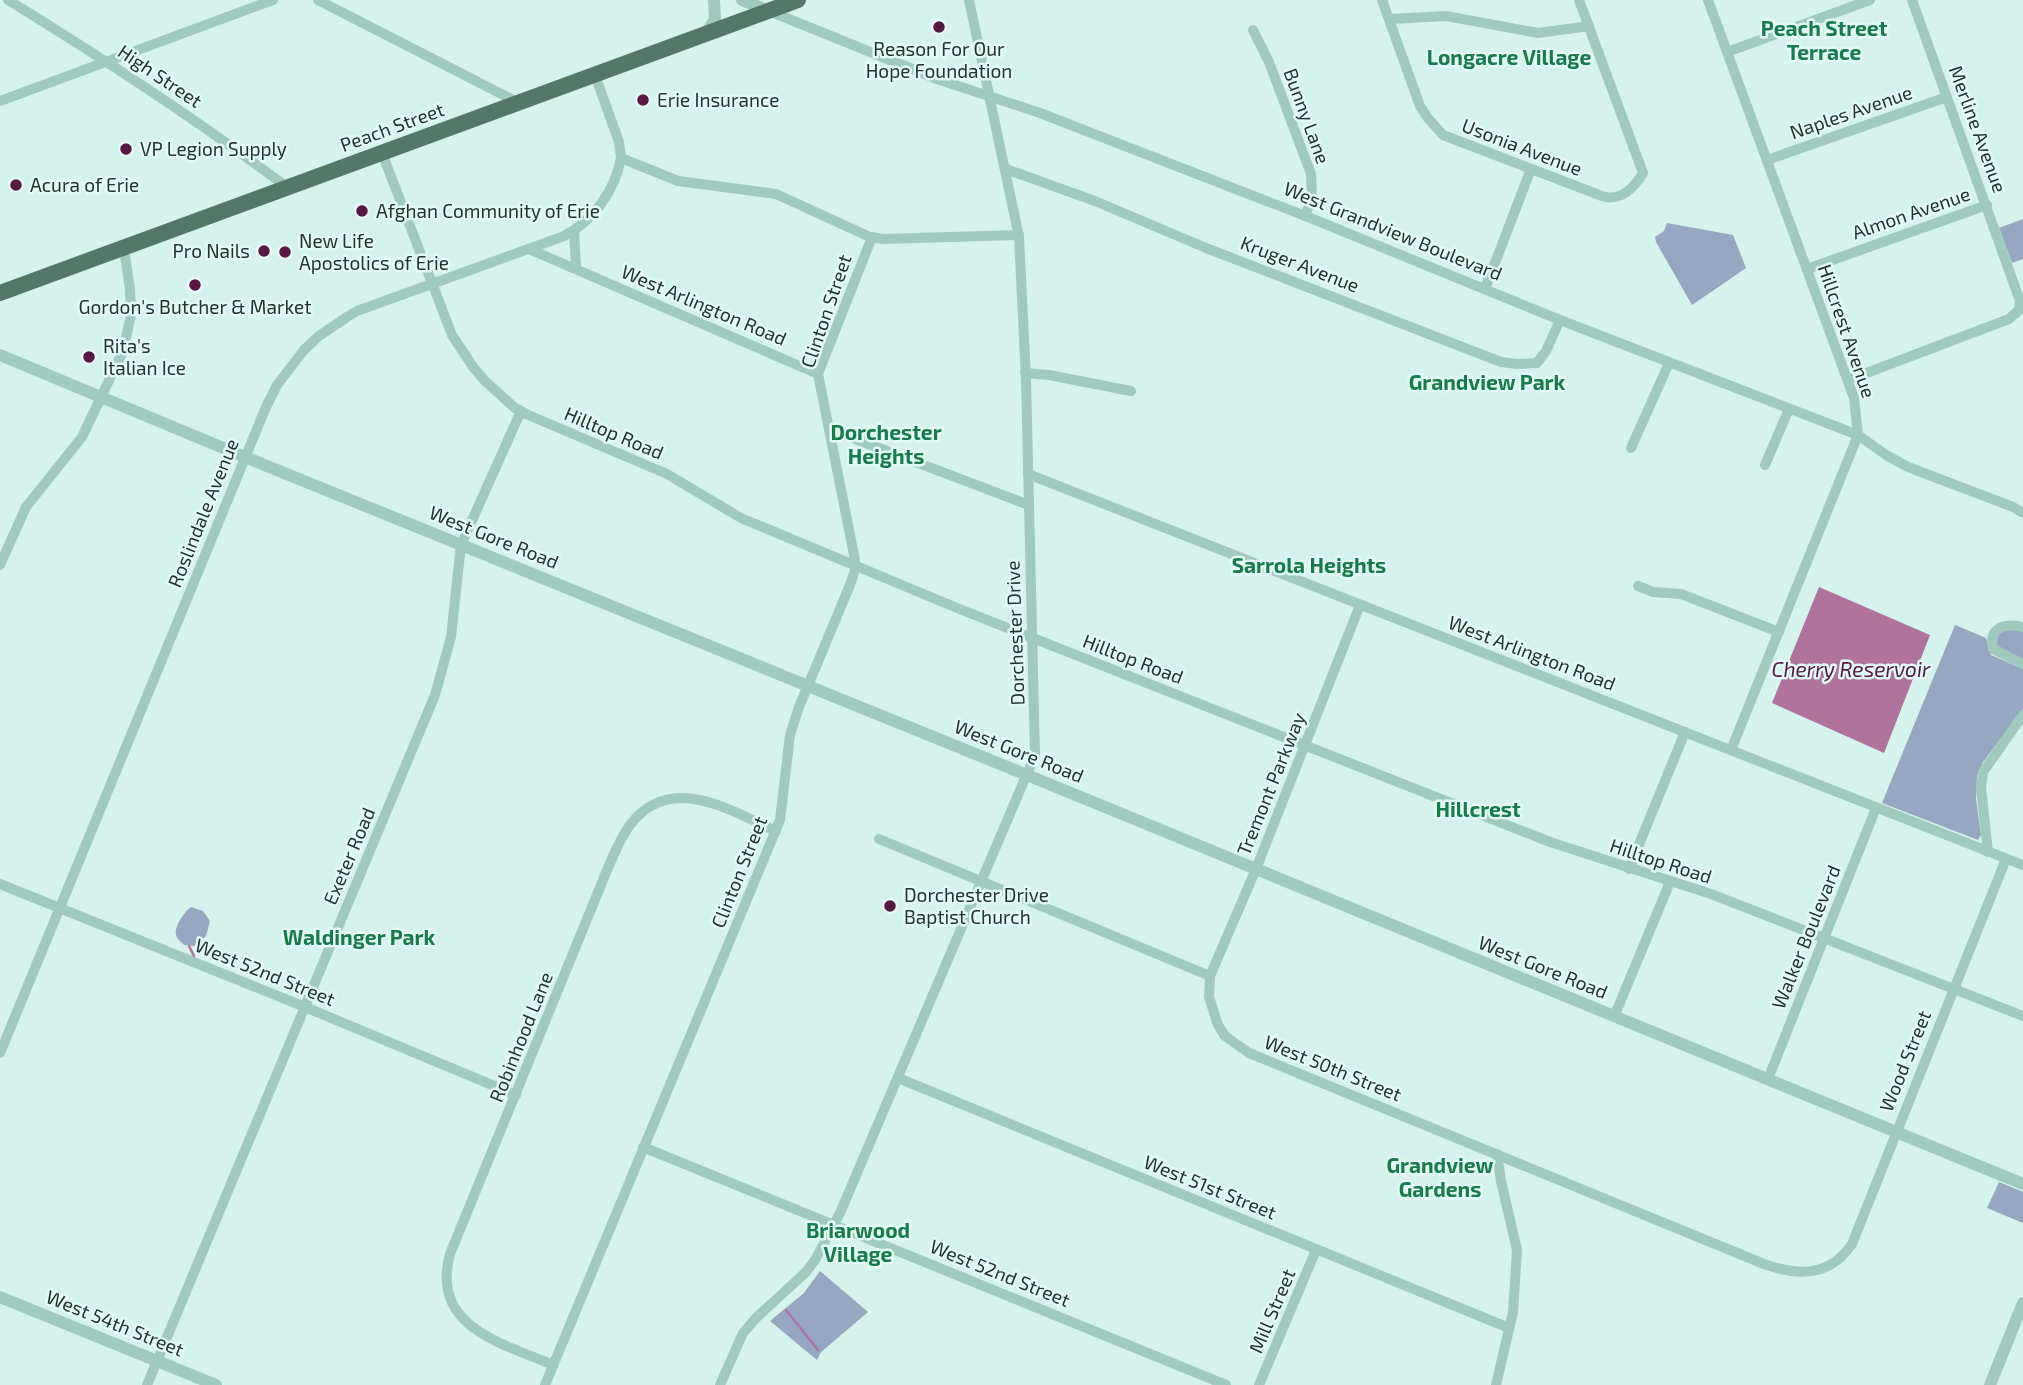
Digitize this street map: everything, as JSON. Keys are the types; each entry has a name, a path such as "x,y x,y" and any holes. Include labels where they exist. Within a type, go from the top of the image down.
{"main road":[{"name":"Peach Street","path":"0,293 798,0"}],"street":[{"name":"High Street","path":"8,0 107,61 288,188"},
{"path":"0,101 273,0"},
{"path":"318,0 519,103"},
{"path":"706,34 715,19 714,0"},
{"name":"West Grandview Boulevard","path":"742,0 937,79 1040,113 1305,216 1560,320 1858,435 1886,456 1908,467 2023,513"},
{"name":"Dorchester Drive","path":"720,1385 743,1333 806,1272 834,1224 1034,760 1036,744 1026,373 1019,235 969,0"},
{"name":"Usonia Avenue","path":"1382,0 1420,106 1435,128 1454,140 1608,198 1617,197 1636,185 1643,173 1589,26"},
{"path":"1390,19 1446,16 1538,33 1589,26 1578,0"},
{"name":"Hillcrest Avenue","path":"1708,0 1848,380 1856,408 1858,435 1731,750"},
{"path":"1727,52 1870,0"},
{"name":"Merline Avenue","path":"1848,380 2009,319 2019,310 2018,289 1912,0"},
{"name":"Bunny Lane","path":"1253,30 1269,62 1311,174 1311,197 1305,216"},
{"path":"595,75 619,142 621,158 678,181 776,194 872,237 883,239 1019,235"},
{"name":"Naples Avenue","path":"1767,160 1947,97"},
{"name":"Hilltop Road","path":"382,153 459,348 485,381 521,411 667,474 741,519 856,567 1539,838 1710,894 2023,1016"},
{"name":"Roslindale Avenue","path":"0,1054 277,385 318,336 357,311 574,230 599,206 613,183 621,158"},
{"name":"Kruger Avenue","path":"1006,169 1095,201 1206,248 1501,362 1537,363 1546,351 1560,320"},
{"path":"1485,289 1531,169"},
{"name":"Almon Avenue","path":"1807,269 1987,205"},
{"path":"574,230 576,267"},
{"name":"Clinton Street","path":"545,1385 776,831 784,806 790,735 808,686 838,619 856,567 818,374 872,237"},
{"path":"0,565 26,507 77,446 123,351 130,329 131,301 124,248"},
{"name":"West Arlington Road","path":"529,249 576,267 818,374"},
{"name":"West Gore Road","path":"0,355 2023,1184"},
{"path":"1631,448 1669,363"},
{"path":"1026,373 1049,374 1131,391"},
{"path":"1765,465 1789,409"},
{"name":"Exeter Road","path":"147,1385 435,695 451,637 461,545 521,411"},
{"path":"829,429 1029,505"},
{"name":"West Arlington Road","path":"1028,474 2023,865"},
{"path":"1638,586 1653,592 1681,594 1779,632"},
{"name":"Tremont Parkway","path":"1210,976 1256,869 1360,605"},
{"path":"2022,626 1999,627 1993,633 1992,642 1993,649 1999,654 2023,664"},
{"path":"1988,852 1981,788 1983,772 2023,715"},
{"path":"1629,869 1685,732"},
{"name":"Robinhood Lane","path":"553,1365 471,1328 453,1304 446,1268 610,863 623,836 639,815 665,800 698,798 776,831"},
{"name":"Walker Boulevard","path":"1768,1079 1876,808"},
{"path":"878,839 1210,976"},
{"name":"Wood Street","path":"1825,1268 1843,1255 1855,1238 2006,859"},
{"path":"1614,1017 1670,882"},
{"name":"West 52nd Street","path":"0,884 516,1095"},
{"name":"West 50th Street","path":"1210,976 1209,997 1212,1012 1225,1036 1259,1057 1781,1270 1805,1273 1825,1268"},
{"name":"West 51st Street","path":"898,1077 1509,1328"},
{"name":"West 52nd Street","path":"643,1147 1226,1385"},
{"path":"1496,1385 1514,1302 1517,1250 1497,1154"},
{"name":"Mill Street","path":"1259,1385 1316,1250"},
{"name":"West 54th Street","path":"0,1297 216,1385"},
{"path":"1990,1385 2023,1303"}],"shaded area":[{"path":"2023,219 2023,259 2012,263 1999,228"},
{"path":"1667,223 1733,235 1746,268 1692,305 1656,242 1655,237 1664,231"},
{"path":"1955,625 1986,638 1991,655 2023,669 2023,709 1983,762 1977,776 1976,799 1981,835 1978,840 1882,803"},
{"path":"2008,628 2023,632 2023,661 1996,645 2000,631"},
{"path":"191,907 203,911 210,921 206,936 194,946 184,945 176,935 178,923"},
{"path":"1999,1182 2023,1192 2023,1223 1987,1208"},
{"path":"820,1271 868,1312 821,1352 817,1360 770,1321 804,1293"}],"water":[{"name":"Cherry Reservoir","path":"1819,587 1930,635 1884,753 1772,703"}],"waterway":[{"path":"189,946 194,956"},
{"path":"786,1310 818,1350"}],"place":[{"name":"Reason For Our Hope Foundation","path":"939,27"},
{"name":"Erie Insurance","path":"643,100"},
{"name":"VP Legion Supply","path":"126,149"},
{"name":"Acura of Erie","path":"16,185"},
{"name":"Afghan Community of Erie","path":"362,211"},
{"name":"Pro Nails","path":"264,251"},
{"name":"New Life Apostolics of Erie","path":"285,252"},
{"name":"Gordon's Butcher & Market","path":"195,285"},
{"name":"Rita's Italian Ice","path":"89,357"},
{"name":"Dorchester Drive Baptist Church","path":"890,906"}],"district":[{"name":"Peach Street Terrace","path":"1824,41"},
{"name":"Longacre Village","path":"1509,58"},
{"name":"Grandview Park","path":"1487,383"},
{"name":"Dorchester Heights","path":"886,445"},
{"name":"Sarrola Heights","path":"1309,566"},
{"name":"Hillcrest","path":"1478,810"},
{"name":"Waldinger Park","path":"359,938"},
{"name":"Grandview Gardens","path":"1440,1178"},
{"name":"Briarwood Village","path":"858,1243"}]}
